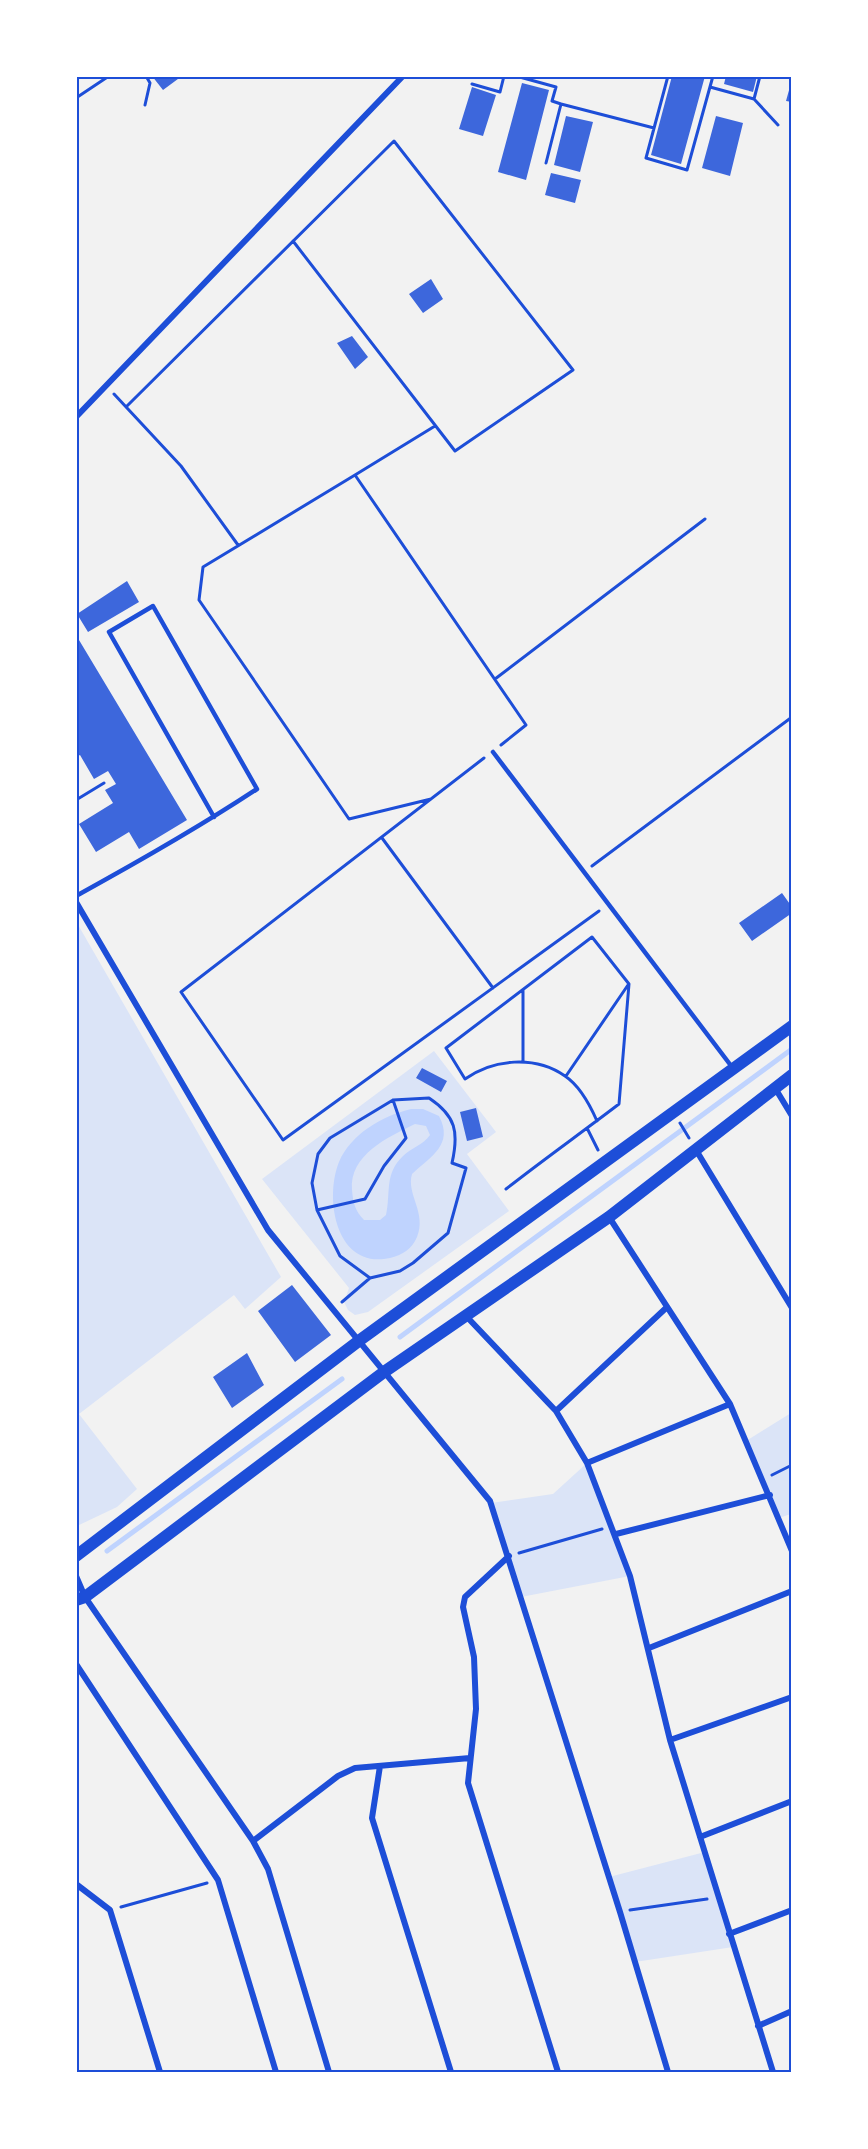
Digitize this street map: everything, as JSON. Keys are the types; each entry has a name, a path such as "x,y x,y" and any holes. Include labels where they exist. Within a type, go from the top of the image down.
{"main road":[{"path":"76,1556 360,1340 603,1161 792,1026"},
{"path":"81,1599 384,1372 609,1217 695,1147 792,1075"}],"street":[{"path":"76,417 403,76"},
{"path":"76,902 268,1230 490,1501 620,1912 668,2073"},
{"path":"774,1087 792,1116"},
{"path":"695,1147 792,1308"},
{"path":"609,1217 730,1404 792,1551"},
{"path":"556,1411 666,1308"},
{"path":"467,1317 556,1411 587,1463 616,1534 649,1648 670,1740 773,2073"},
{"path":"587,1463 730,1404"},
{"path":"616,1534 770,1495"},
{"path":"509,1556 465,1597 463,1607 474,1656 476,1709 468,1783 558,2073"},
{"path":"76,1576 81,1599 253,1841 268,1869 328,2073"},
{"path":"649,1648 792,1591"},
{"path":"76,1664 218,1880 276,2073"},
{"path":"670,1740 792,1697"},
{"path":"253,1841 338,1776 355,1768 470,1758"},
{"path":"380,1766 372,1818 452,2073"},
{"path":"700,1837 792,1801"},
{"path":"76,1884 110,1910 160,2073"},
{"path":"729,1934 792,1910"},
{"path":"758,2026 792,2011"}],"lane":[{"path":"76,897 214,817 257,789 153,606 109,632 214,817"},
{"path":"493,752 733,1068"}],"path":[{"path":"76,98 109,76"},
{"path":"145,105 150,83 146,76"},
{"path":"472,84 500,92 504,76"},
{"path":"516,76 556,87 552,101 654,128"},
{"path":"668,76 646,158 687,170 712,76"},
{"path":"754,99 760,76"},
{"path":"710,87 754,99 778,125"},
{"path":"546,163 561,104"},
{"path":"127,406 293,241 394,141 573,370 454,451 293,241"},
{"path":"105,386 127,406 181,466 238,545"},
{"path":"433,799 349,819 199,600 203,567 435,426"},
{"path":"355,475 526,725 181,992 283,1140 608,905"},
{"path":"495,678 705,519"},
{"path":"584,872 792,717"},
{"path":"76,800 104,783"},
{"path":"382,838 493,988"},
{"path":"506,1190 587,1128 597,1121 619,1104 629,984 592,938 446,1048 465,1079 477,1070 495,1064 523,1062 566,1076 584,1097 597,1121"},
{"path":"566,1076 629,984"},
{"path":"523,990 523,1062"},
{"path":"334,1309 370,1278 392,1274 413,1263 448,1233 466,1168 452,1163 456,1136 453,1122 445,1108 429,1098 393,1100 330,1138 322,1147 314,1168 312,1183 316,1210 340,1256 370,1278"},
{"path":"316,1210 358,1203 364,1199 384,1166 405,1142 406,1133 393,1100"},
{"path":"681,1125 695,1147"},
{"path":"587,1128 603,1161"},
{"path":"763,1479 792,1465"},
{"path":"509,1556 612,1526"},
{"path":"110,1910 218,1880"},
{"path":"620,1912 717,1897"}],"shaded area":[{"path":"77,923 281,1277 245,1309 234,1295 79,1414 137,1489 117,1507 77,1526"},
{"path":"434,1051 496,1132 467,1154 509,1211 368,1312 355,1315 348,1310 344,1302 349,1288 262,1179"},
{"path":"791,1413 791,1514 779,1518 746,1441"},
{"path":"587,1463 630,1576 521,1597 491,1503 553,1494"},
{"path":"705,1852 733,1947 635,1962 609,1877"}],"water":[{"path":"423,1109 439,1116 444,1135 438,1149 412,1174 412,1189 420,1220 415,1241 399,1255 372,1259 357,1253 346,1243 339,1228 334,1212 335,1177 344,1152 359,1135 379,1121 400,1112","holes":["415,1124 426,1126 430,1135 403,1156 393,1170 389,1184 386,1215 380,1220 364,1220 357,1210 352,1194 353,1178 363,1157 382,1141"]}],"building":[{"path":"152,76 182,76 163,90"},
{"path":"672,76 705,76 681,164 651,155"},
{"path":"726,76 757,76 753,92 724,84"},
{"path":"522,83 549,90 526,180 498,172"},
{"path":"792,83 792,102 786,101"},
{"path":"472,87 496,95 483,136 459,129"},
{"path":"566,116 593,122 580,172 554,165"},
{"path":"716,116 743,123 730,176 702,168"},
{"path":"551,173 581,180 575,203 545,195"},
{"path":"431,279 443,299 423,313 409,294"},
{"path":"352,336 368,357 355,369 337,343"},
{"path":"127,581 139,602 88,632 77,614"},
{"path":"76,635 187,820 139,849 129,832 96,852 79,824 113,803 105,790 116,784 108,771 94,779 80,755 76,757"},
{"path":"782,893 792,907 792,913 752,941 739,923"},
{"path":"422,1068 447,1081 441,1092 416,1078"},
{"path":"476,1108 483,1137 467,1141 460,1112"},
{"path":"292,1285 331,1335 295,1362 258,1311"},
{"path":"247,1353 264,1385 232,1408 213,1377"}],"waterway":[{"path":"400,1337 792,1049"},
{"path":"107,1551 342,1379"}]}
